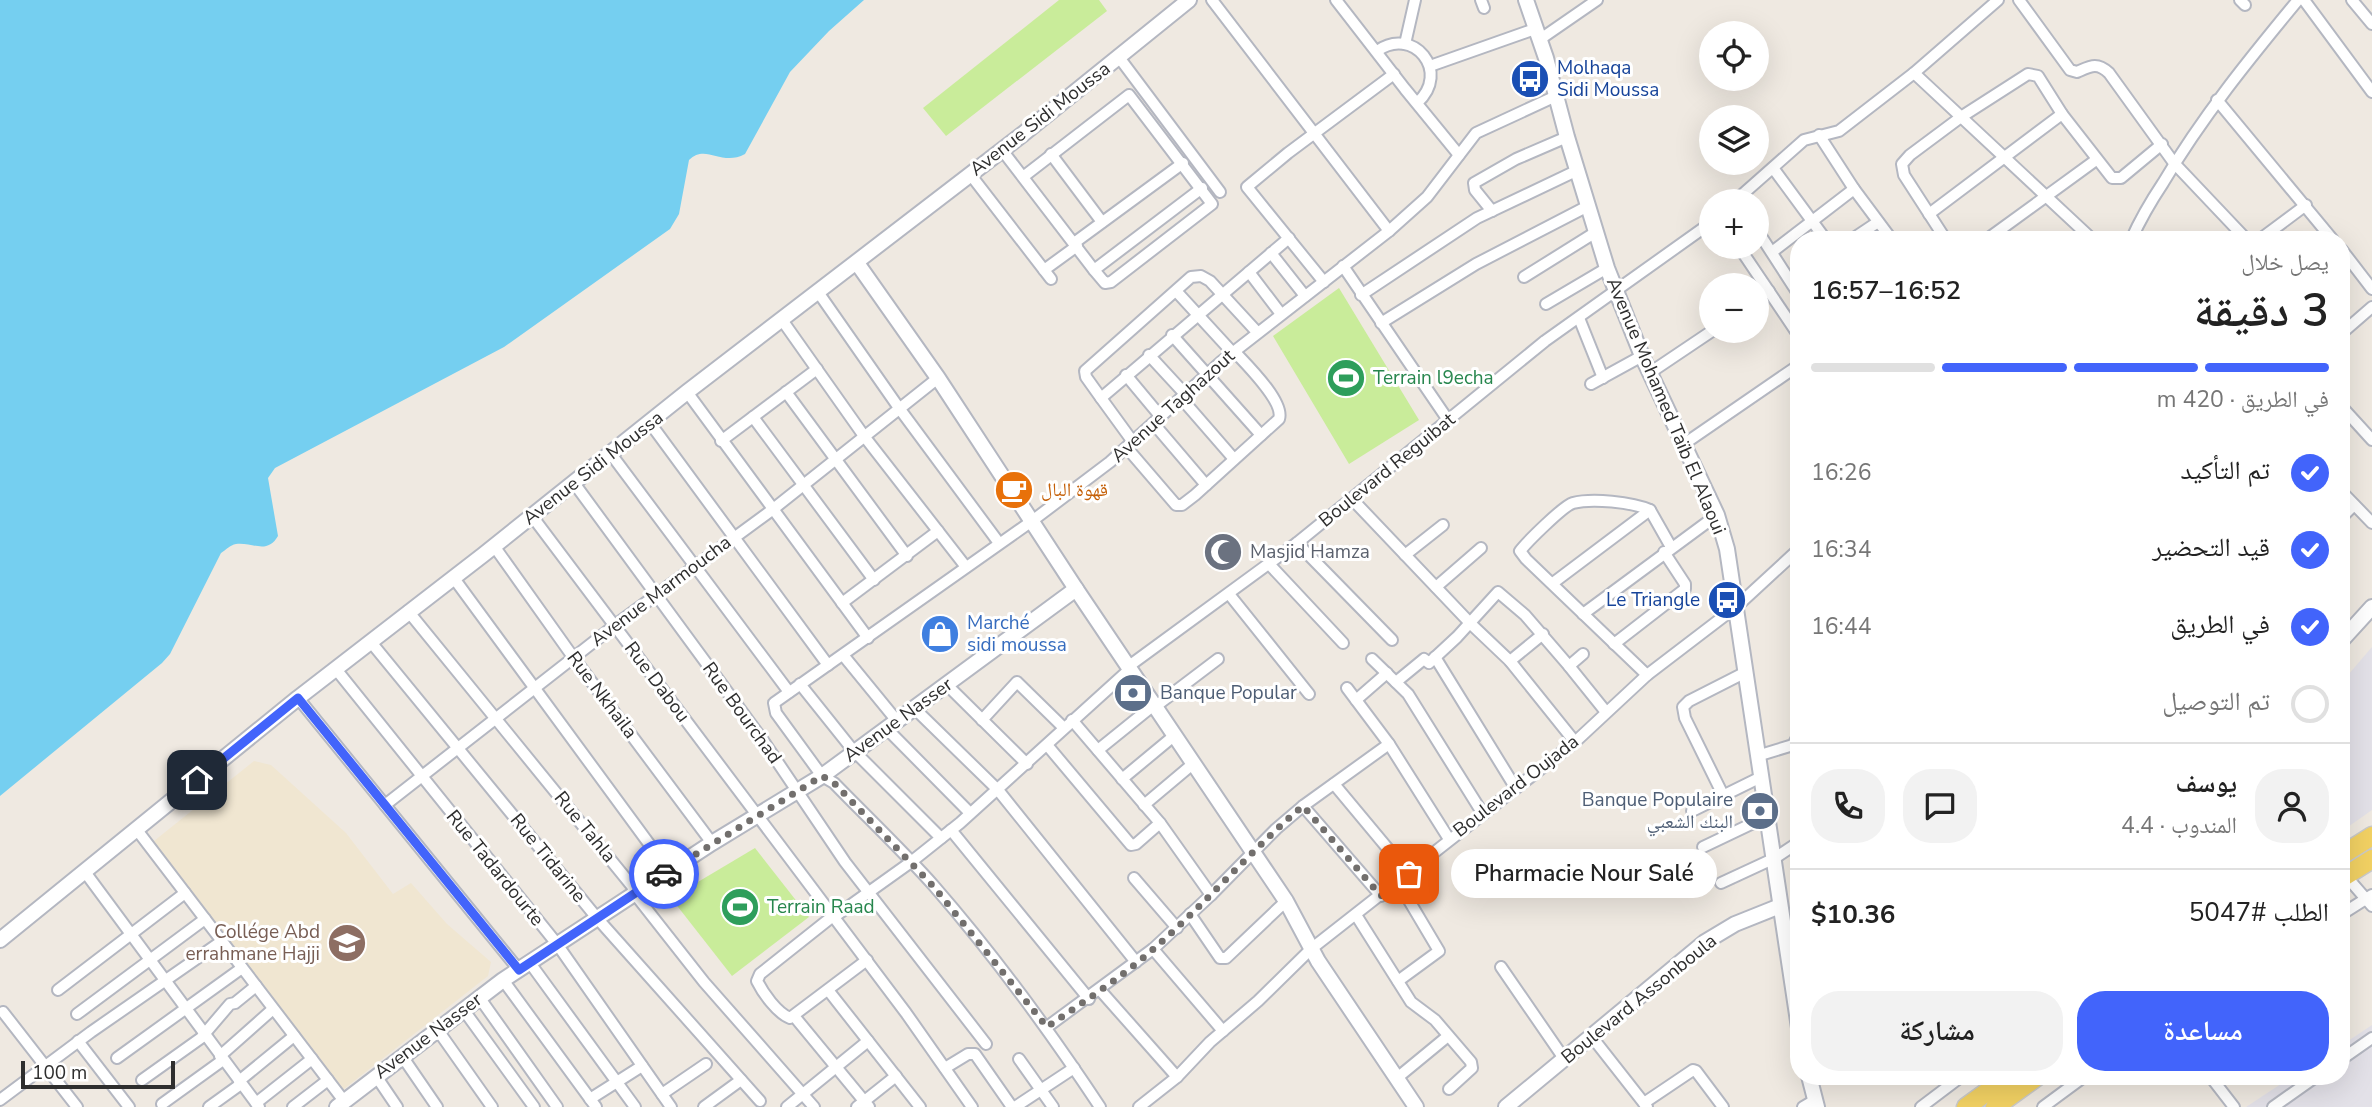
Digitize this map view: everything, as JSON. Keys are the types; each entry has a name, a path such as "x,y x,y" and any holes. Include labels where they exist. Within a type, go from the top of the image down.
{"main road":[{"path":"2350,850 2372,836"},
{"path":"2350,873 2372,859"},
{"path":"1966,1107 1997,1085"},
{"path":"1995,1107 2026,1085"}],"street":[{"name":"Avenue Sidi Moussa","path":"0,940 335,668 1002,150 1189,0"},
{"path":"1212,0 1389,231"},
{"path":"1336,0 1459,155"},
{"path":"1405,44 1415,0"},
{"name":"Avenue Mohamed Taïb El Alaoui","path":"1526,0 1607,268 1642,356 1717,515 1727,549 1790,970"},
{"path":"1430,66 1537,35 1597,0"},
{"path":"1981,0 1990,9"},
{"path":"1750,189 1804,140 1839,131 1914,73 1998,0"},
{"path":"2019,0 2070,70 2077,72 2095,65 2102,66 2109,73 2174,163 2238,231"},
{"path":"2135,231 2174,163 2217,100 2298,0"},
{"path":"2304,0 2372,92"},
{"path":"2352,0 2372,24"},
{"path":"1377,51 1387,45 1405,44 1419,50 1430,66 1431,79 1429,89 1417,103"},
{"path":"1118,56 1220,192"},
{"path":"1914,73 2083,231"},
{"path":"1324,282 1247,187 1313,133 1394,74"},
{"path":"1940,231 1904,175 1902,164 1961,117 2031,74 2038,76 2062,114 2112,178 2117,179 2162,145"},
{"path":"1002,150 1104,282 1111,282 1211,206 1212,201 1129,95 1023,177"},
{"name":"Avenue Taghazout","path":"822,776 776,713 774,704 1032,521 1130,445 1233,351 1389,231 1432,192 1471,138 1482,129 1556,96"},
{"path":"2217,100 2326,231"},
{"path":"1929,214 2062,114"},
{"path":"1819,135 1885,231"},
{"path":"1492,211 1475,190 1474,183 1516,159 1567,137"},
{"path":"1051,154 1102,222"},
{"path":"1998,231 2096,160"},
{"path":"970,174 1048,274 1075,245 1102,222 1182,163"},
{"path":"1773,168 1819,231"},
{"path":"1361,295 1465,226 1578,170"},
{"path":"1094,270 1202,188"},
{"path":"1799,231 1854,189"},
{"path":"2271,231 2306,205"},
{"path":"1381,323 1476,264 1588,206"},
{"path":"1864,231 1878,222"},
{"name":"Boulevard Reguibat","path":"794,1016 787,1018 782,1014 761,987 758,978 833,916 871,892 951,831 1130,668 1297,543 1545,341 1699,231"},
{"path":"1524,277 1596,232"},
{"path":"1101,398 1289,238"},
{"path":"1772,252 1790,238"},
{"path":"1769,248 1790,273"},
{"path":"1270,253 1305,296"},
{"path":"2350,260 2372,289"},
{"path":"857,263 938,379 1286,901 1311,949 1416,1107"},
{"path":"1343,266 1448,420"},
{"path":"1546,304 1607,268"},
{"path":"1249,272 1281,314"},
{"path":"1176,290 1269,392 1281,410 1279,419 1234,460 1187,502 1176,505 1130,445 1086,377 1085,371 1189,278 1199,275 1223,292 1257,332"},
{"path":"1769,291 1790,322"},
{"path":"818,292 899,408 999,543"},
{"path":"2350,326 2372,307"},
{"path":"1579,317 1603,377"},
{"path":"782,320 864,436 966,568"},
{"path":"1172,335 1261,435"},
{"path":"1651,372 1699,340"},
{"path":"1149,355 1234,460"},
{"path":"1591,384 1642,356"},
{"path":"721,440 817,369"},
{"path":"1684,444 1790,371"},
{"path":"1126,375 1206,485"},
{"name":"Avenue Marmoucha","path":"385,805 573,657 772,510 938,379"},
{"path":"687,392 868,638"},
{"path":"786,393 907,556"},
{"path":"2350,416 2372,440"},
{"path":"753,417 874,580"},
{"path":"650,423 828,665"},
{"path":"611,454 789,692"},
{"name":"Rue Bourchad","path":"574,483 762,739 845,862 871,892 986,1044"},
{"path":"1352,499 1469,623 1510,661 1575,742"},
{"path":"2350,501 2372,523"},
{"path":"1614,644 1685,589 1685,584 1650,510 1624,502 1576,502 1568,505 1520,551 1526,559 1553,583 1583,614 1614,644 1647,675"},
{"path":"2350,509 2354,505"},
{"path":"1553,583 1650,510"},
{"path":"1583,614 1717,515"},
{"name":"Rue Dabou","path":"532,516 867,960 972,1107"},
{"path":"1405,555 1443,525"},
{"path":"842,603 938,531"},
{"path":"1297,543 1392,640"},
{"name":"Rue Nkhaila","path":"494,546 712,843"},
{"path":"1436,587 1481,548"},
{"name":"Boulevard Oujada","path":"1140,1107 1177,1077 1311,949 1575,742 1647,675 1736,607 1790,560"},
{"path":"1269,564 1343,643"},
{"path":"453,578 668,871"},
{"name":"Avenue Nasser","path":"341,1104 503,980 668,871 822,776 1076,589"},
{"path":"1396,682 1424,659 1429,663 1457,638 1498,592 1543,634 1606,712"},
{"path":"1229,593 1308,694"},
{"path":"2350,627 2372,607"},
{"name":"Rue Tahla","path":"408,611 632,886 634,893 704,982 814,1107"},
{"path":"1510,661 1543,634"},
{"name":"Rue Tidarine","path":"370,641 597,918 760,1101"},
{"path":"1569,666 1583,654"},
{"path":"843,655 892,725 970,813"},
{"path":"1434,657 1515,787"},
{"path":"1098,750 1218,659"},
{"path":"1372,659 1415,705 1483,814"},
{"name":"Rue Tadardourte","path":"335,668 556,944 671,1107"},
{"path":"1723,795 1685,718 1683,707 1689,701 1746,672"},
{"path":"1356,700 1387,673"},
{"path":"982,720 1017,682 1098,750 1160,823 1211,895"},
{"path":"800,684 856,752 941,838"},
{"path":"947,684 1027,764"},
{"path":"1347,688 1389,744 1449,839"},
{"path":"298,698 385,805 524,966 635,1107"},
{"path":"915,709 999,790 1136,962"},
{"path":"1122,779 1175,735"},
{"path":"1047,1027 1089,999 1153,949 1303,806 1389,744"},
{"path":"1047,746 1131,845 1136,844 1160,823"},
{"path":"1757,756 1790,746"},
{"path":"1144,804 1194,764"},
{"path":"822,776 834,783 911,862 965,924 1047,1027 1100,1107"},
{"path":"1692,811 1761,777"},
{"path":"1334,784 1409,874"},
{"path":"1303,806 1381,896"},
{"path":"1703,847 1768,816"},
{"path":"137,830 328,1080 341,1104"},
{"path":"951,831 1089,999"},
{"path":"1721,883 1775,858 1790,848"},
{"path":"85,872 258,1105 312,1059"},
{"path":"1134,878 1177,928"},
{"path":"2350,882 2370,900 2350,910"},
{"path":"1398,883 1439,951 1398,981"},
{"path":"58,990 185,893"},
{"path":"1190,914 1220,957 1226,958 1286,901"},
{"name":"Boulevard Assonboula","path":"1506,1107 1705,942 1735,924 1780,906"},
{"path":"1356,915 1411,1002 1435,1020 1472,1065 1450,1089"},
{"path":"77,1014 205,919"},
{"path":"0,1100 78,1041 222,941"},
{"path":"1153,949 1223,1031"},
{"path":"867,960 794,1016 863,1105 896,1076"},
{"path":"1500,967 1565,1060"},
{"path":"117,1058 242,968"},
{"path":"503,980 593,1103 642,1066"},
{"path":"142,1080 204,1034 230,1004 256,986"},
{"path":"828,990 920,1107"},
{"path":"1100,990 1177,1077"},
{"path":"479,997 557,1107"},
{"path":"162,1104 222,1058 273,1009"},
{"path":"463,1009 534,1107"},
{"path":"3,1012 77,1107"},
{"path":"437,1029 492,1107"},
{"path":"1397,1078 1448,1036"},
{"path":"209,1107 294,1037"},
{"path":"1592,1037 1646,1105 1693,1070 1723,1107"},
{"path":"2350,1053 2372,1038"},
{"path":"78,1041 129,1107"},
{"path":"787,1107 867,1041"},
{"path":"945,1068 968,1054 975,1054 1013,1107 1074,1068"},
{"path":"402,1056 437,1107"},
{"path":"1019,1059 1053,1107"},
{"path":"662,1094 706,1064"},
{"path":"376,1076 397,1107"},
{"path":"293,1107 328,1080"},
{"path":"704,1107 741,1080"},
{"path":"1810,1085 1811,1105"},
{"path":"1922,1107 1950,1085"},
{"path":"2043,1107 2073,1085"},
{"path":"2217,1085 2234,1107"},
{"path":"2273,1107 2304,1085"}],"shaded area":[{"path":"2372,647 2372,810 2350,825 2350,673"},
{"name":"Collége Abd errahmane Hajji","path":"254,761 271,765 346,833 393,894 411,883 447,924 491,962 488,976 340,1092 149,845"},
{"path":"2372,1025 2372,1107 2246,1107 2279,1085 2350,1085 2350,1040"}],"green space":[{"path":"1059,0 1099,0 1107,11 946,136 923,108"},
{"name":"Terrain l9echa","path":"1339,288 1419,420 1349,464 1273,336"},
{"name":"Terrain Raad","path":"755,848 809,917 732,976 671,898"}],"water":[{"path":"0,0 864,0 829,31 790,72 745,154 729,158 702,154 689,160 679,214 670,229 504,347 275,468 268,478 278,536 274,542 264,546 236,544 221,553 170,654 162,663 0,796"}],"way so far":[{"path":"664,874 822,776 834,783 921,872 1047,1027 1089,999 1153,949 1303,806 1381,896 1409,874"}],"place":[{"name":"Molhaqa Sidi Moussa","path":"1530,79"},
{"name":"Terrain l9echa","path":"1346,378"},
{"name":"قهوة البال","path":"1014,490"},
{"name":"Masjid Hamza","path":"1223,552"},
{"name":"Le Triangle","path":"1727,600"},
{"name":"Marché sidi moussa","path":"940,634"},
{"name":"Banque Popular","path":"1133,693"},
{"name":"Banque Populaire البنك الشعبي","path":"1760,811"},
{"name":"Pharmacie Nour Salé","path":"1409,874"},
{"name":"Terrain Raad","path":"740,907"},
{"name":"Collége Abd errahmane Hajji","path":"347,943"}],"route":[{"path":"197,780 298,698 519,970 664,874"}]}
